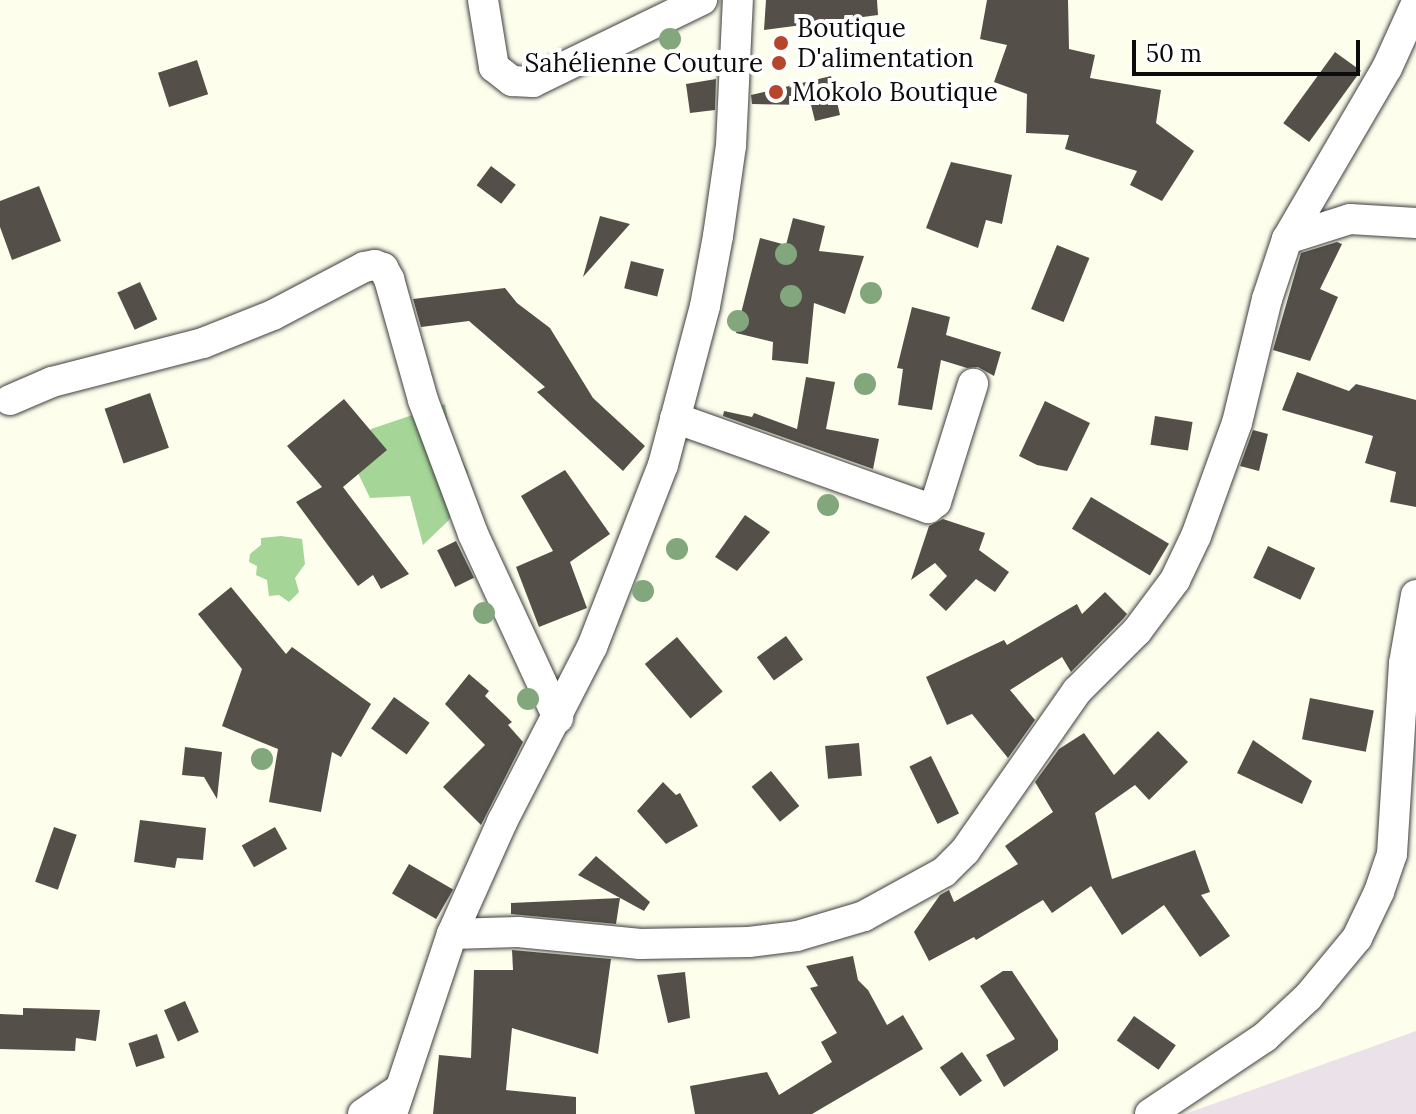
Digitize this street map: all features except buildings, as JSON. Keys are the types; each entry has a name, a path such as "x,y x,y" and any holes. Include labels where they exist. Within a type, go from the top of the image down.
{"street":[{"path":"483,0 494,67 512,81 533,82 702,0"},
{"path":"363,1114 395,1103 452,934 502,822 592,647 663,465 705,306 718,236 731,146 738,0"},
{"path":"452,934 518,932 640,944 749,942 797,936 864,916 944,872 965,851 1077,691 1137,631 1175,580 1196,536 1237,423 1267,299 1287,239 1387,68 1416,4"},
{"path":"1318,183 1350,219"},
{"path":"1287,239 1350,219 1416,223"},
{"path":"10,400 52,382 203,343 273,315 364,267 375,265 383,268 389,279 423,400 473,534 558,718"},
{"path":"675,418 928,508 936,502 973,384"},
{"path":"1150,1114 1265,1037 1308,997 1357,938 1379,892 1392,854 1404,663 1416,595"}],"shaded area":[{"path":"1416,1031 1416,1114 1185,1114"}],"green space":[{"path":"445,404 451,439 468,472 449,520 423,545 410,496 370,498 355,467 371,429"},
{"path":"281,536 302,539 305,564 295,578 299,592 289,602 279,595 269,596 267,580 256,575 257,566 249,562 250,554 261,545 261,538"}],"place":[{"name":"Boutique D'alimentation","path":"781,43"},
{"name":"Sahélienne Couture","path":"779,63"},
{"name":"Mokolo Boutique","path":"776,92"}]}
